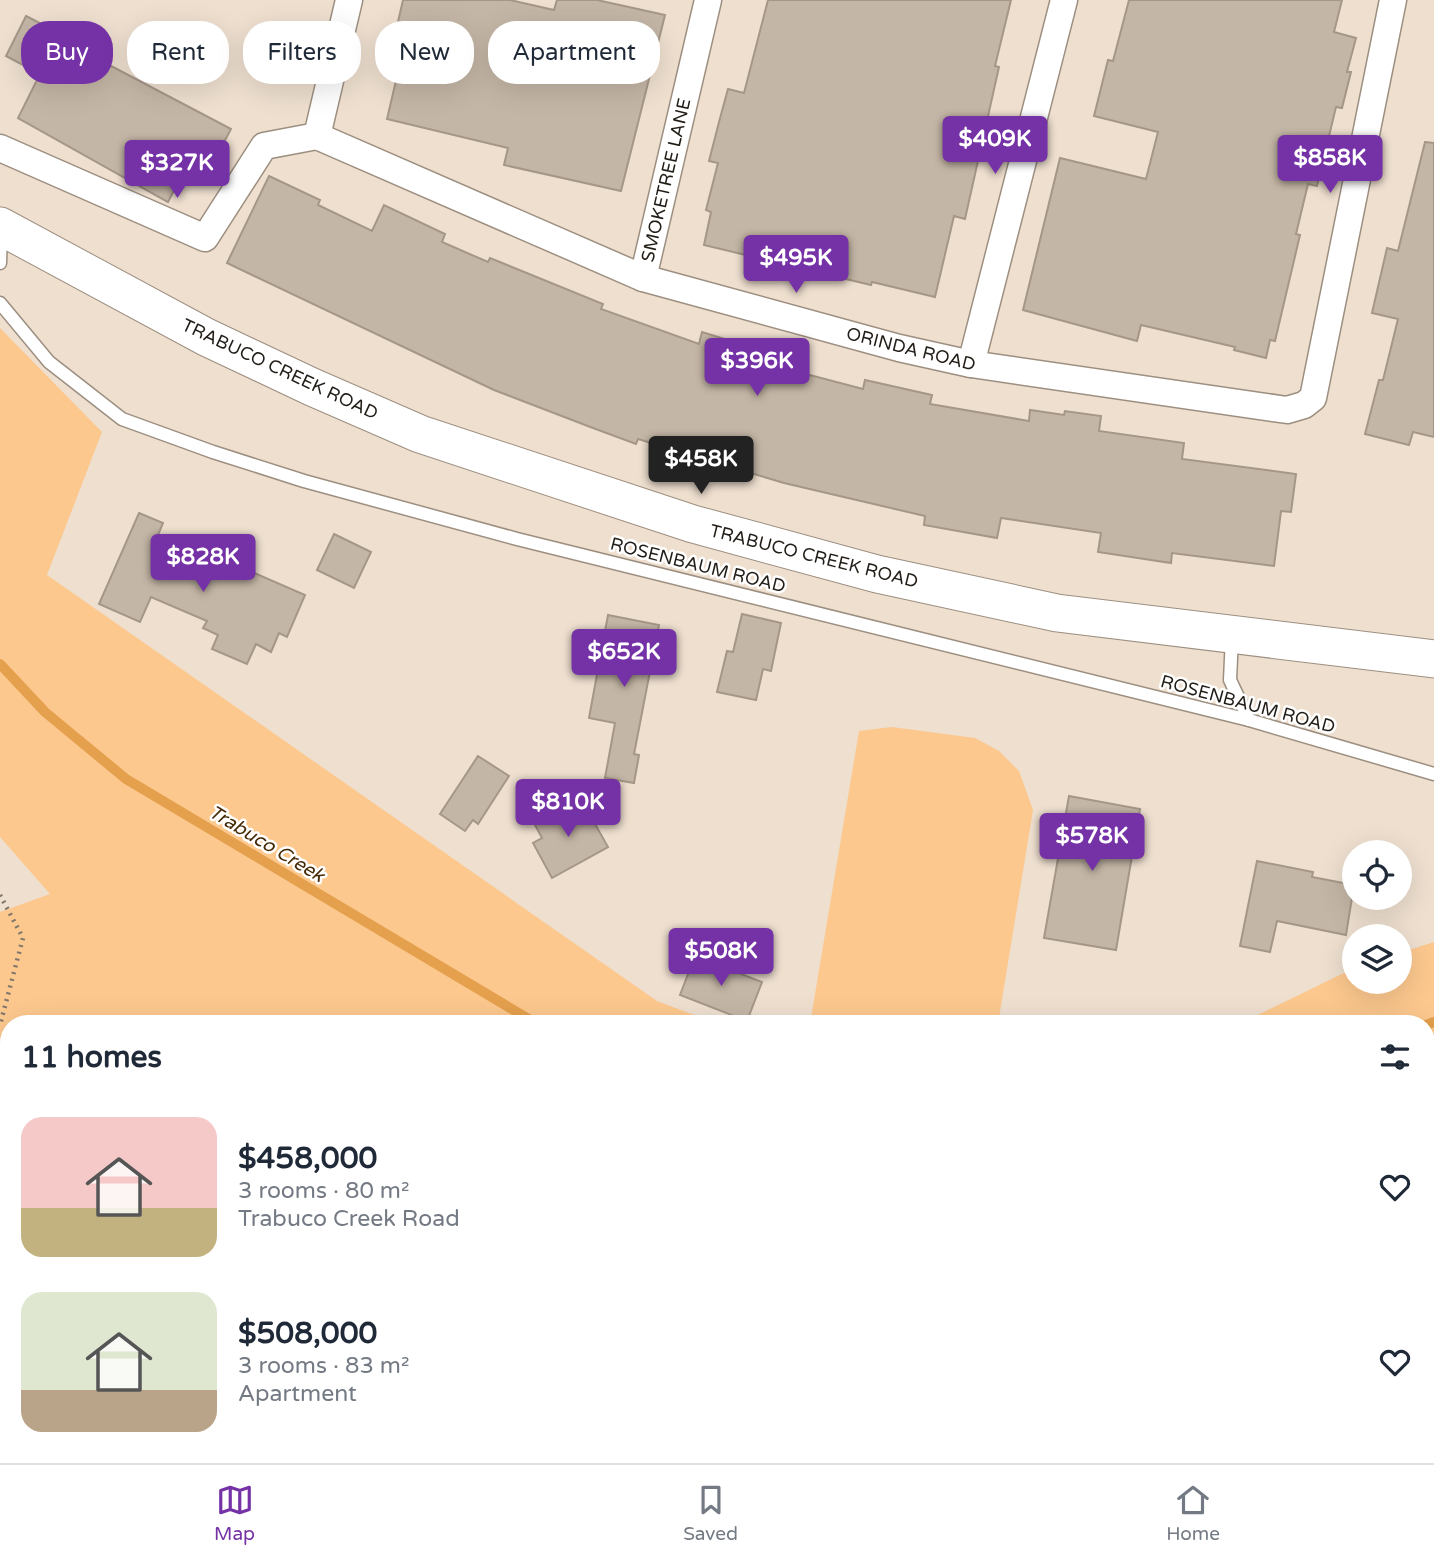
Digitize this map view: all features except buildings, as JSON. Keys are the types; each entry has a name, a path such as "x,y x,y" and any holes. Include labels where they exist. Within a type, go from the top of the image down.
{"street":[{"path":"0,148 205,238 264,146 317,136 349,0"},
{"name":"SMOKETREE LANE","path":"643,278 708,0"},
{"path":"971,364 1065,0"},
{"name":"ORINDA ROAD","path":"317,136 643,278 899,348 971,364 1287,410 1304,405 1313,398 1393,0"},
{"name":"TRABUCO CREEK ROAD","path":"1,226 206,337 420,434 693,524 877,574 1057,613 1434,659"}],"lane":[{"path":"0,263 1,226"},
{"name":"ROSENBAUM ROAD","path":"0,303 49,362 122,419 213,452 304,481 517,539 1250,720 1434,774"},
{"path":"1232,635 1230,680 1250,720"}],"path":[{"path":"0,895 23,938 3,1015"}],"shaded area":[{"path":"0,328 102,432 47,575 657,1001 694,1015 0,1015 0,912 50,894 0,837"},
{"path":"892,727 975,738 999,751 1019,771 1033,810 999,1015 812,1015 859,731"},
{"path":"1434,942 1434,1015 1257,1015 1342,974 1342,994 1412,994 1412,949"}],"waterway":[{"name":"Trabuco Creek","path":"0,664 45,712 126,779 522,1015"}]}
